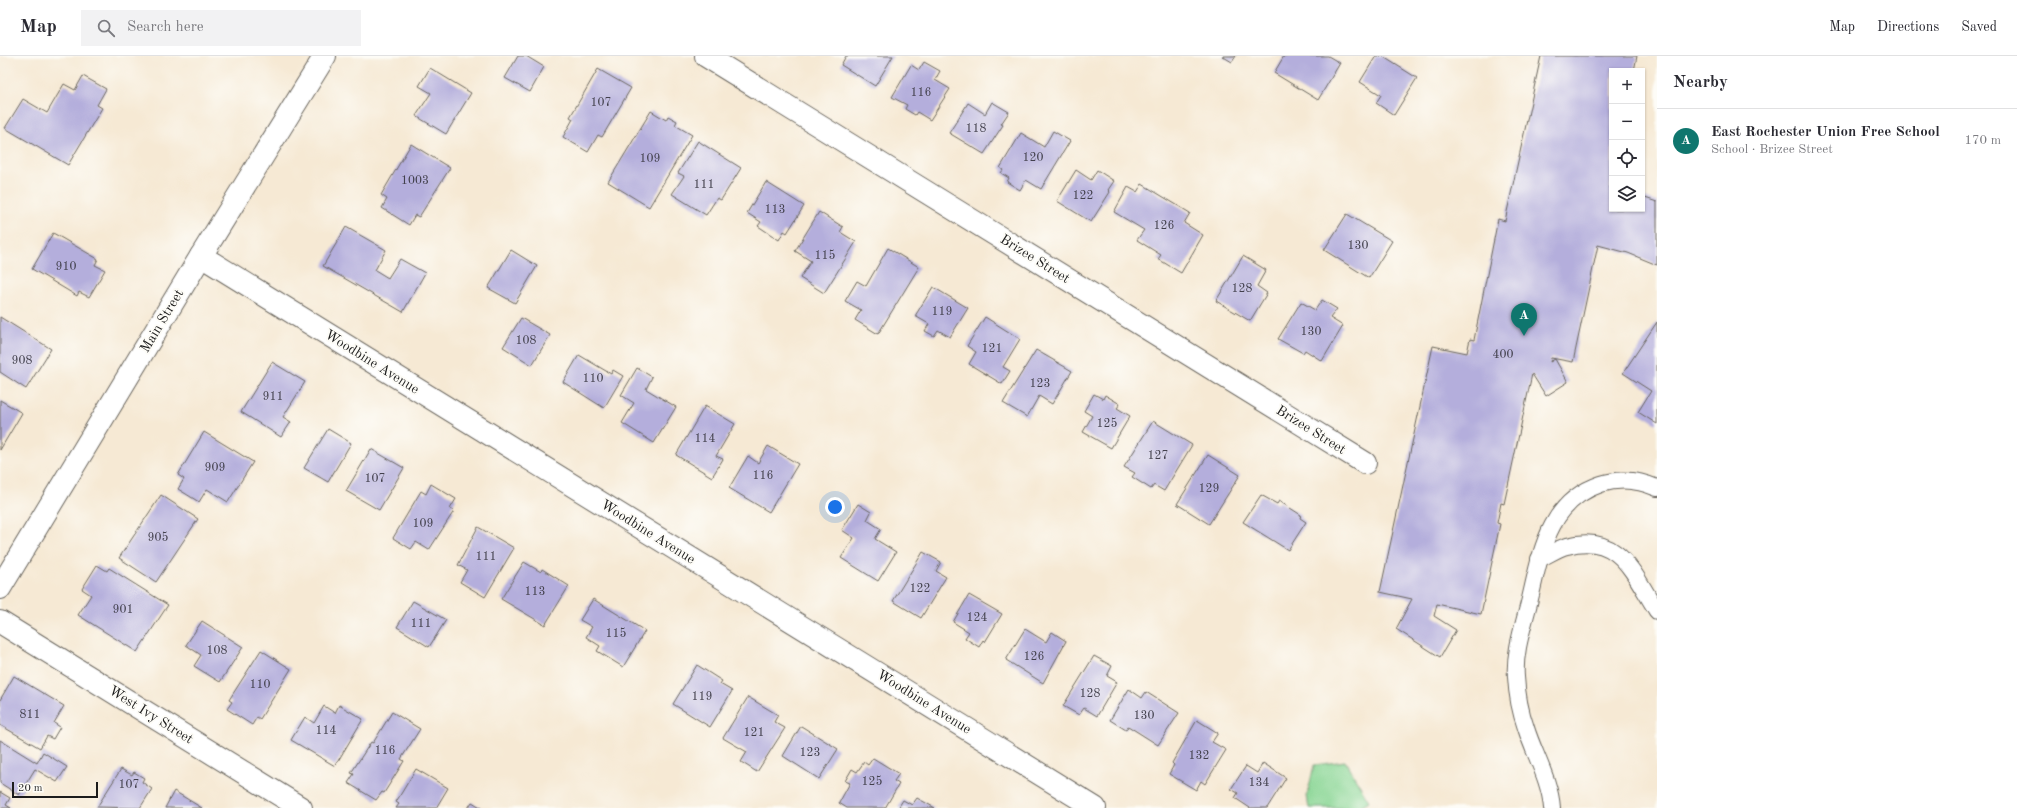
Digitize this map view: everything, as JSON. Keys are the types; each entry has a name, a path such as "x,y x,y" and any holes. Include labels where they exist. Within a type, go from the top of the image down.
{"street":[{"name":"Main Street","path":"0,588 201,256 325,56"},
{"name":"Brizee Street","path":"706,56 1365,463"},
{"name":"Woodbine Avenue","path":"201,256 1095,808"},
{"name":"West Ivy Street","path":"0,622 302,808"}],"lane":[{"path":"1552,808 1544,777 1518,701 1516,675 1518,646 1539,559 1551,527 1562,508 1576,495 1591,487 1611,481 1629,480 1657,488"},
{"path":"1539,559 1566,546 1578,544 1598,544 1609,548 1618,554 1627,564 1657,611"}],"green space":[{"path":"1345,761 1369,801 1358,808 1309,808 1307,796 1314,765"}],"building":[{"path":"518,56 526,56 544,67 530,92 505,78"},
{"path":"846,56 893,56 875,86 841,65"},
{"path":"1222,56 1236,56 1232,62"},
{"path":"1284,56 1328,56 1340,63 1318,100 1274,73"},
{"path":"1376,56 1382,56 1417,78 1394,115 1376,103 1381,95 1360,82"},
{"path":"1541,56 1637,56 1635,68 1609,68 1609,212 1645,212 1645,198 1657,202 1657,265 1628,253 1598,245 1573,362 1551,358 1550,362 1555,359 1568,382 1546,396 1532,374 1504,504 1501,503 1497,523 1500,524 1481,614 1437,604 1434,616 1456,630 1440,657 1396,629 1412,599 1380,592 1433,346 1467,353 1470,339 1474,340 1498,219 1505,221"},
{"path":"924,62 940,71 935,80 950,89 930,120 917,112 915,115 905,109 907,105 892,97 911,65 919,70"},
{"path":"430,68 471,93 446,134 416,116 431,93 419,86"},
{"path":"598,69 631,88 602,137 598,135 588,152 563,137 573,119 570,117"},
{"path":"83,76 106,89 97,105 102,108 68,165 5,128 23,99 47,113 64,84 75,90"},
{"path":"992,102 1009,112 1001,124 1003,125 984,154 949,133 968,103 985,114"},
{"path":"651,111 666,120 668,116 677,121 675,125 692,135 649,207 608,182"},
{"path":"1053,131 1070,141 1041,189 1026,180 1020,190 1007,182 1009,178 1001,173 1003,170 1000,168 1021,133 1044,147"},
{"path":"698,141 741,168 721,200 717,198 706,215 672,194 684,176 678,173"},
{"path":"411,144 450,168 419,217 415,215 409,225 382,208 387,199 381,195"},
{"path":"1076,170 1091,180 1097,170 1114,181 1108,190 1110,192 1091,222 1057,201"},
{"path":"766,182 804,206 787,233 784,231 779,240 758,226 761,222 747,213"},
{"path":"1142,184 1190,213 1184,223 1203,235 1181,273 1158,259 1161,255 1137,240 1144,230 1114,212 1128,187 1137,192"},
{"path":"819,212 843,227 840,232 856,242 824,293 800,278 811,261 795,251"},
{"path":"1347,214 1392,241 1369,278 1324,250"},
{"path":"346,227 386,250 375,270 388,278 400,259 425,273 403,312 323,266"},
{"path":"53,233 98,259 95,265 105,270 89,297 79,292 77,296 32,269"},
{"path":"888,248 919,267 878,334 855,320 861,310 845,301 857,281 866,286"},
{"path":"511,250 537,266 515,303 488,288"},
{"path":"1243,256 1266,270 1257,286 1267,293 1250,321 1216,301"},
{"path":"933,287 968,308 950,337 938,330 934,336 925,331 929,324 915,316"},
{"path":"1322,300 1337,309 1330,318 1343,326 1322,361 1305,350 1303,353 1278,339 1301,302 1315,310"},
{"path":"0,317 51,349 26,389 0,372"},
{"path":"985,317 1020,339 1003,367 1010,371 1002,384 969,364 976,352 967,346"},
{"path":"521,318 550,335 532,365 503,347"},
{"path":"1657,322 1657,424 1638,412 1651,391 1623,373"},
{"path":"1036,350 1072,371 1052,404 1039,396 1027,417 1003,403"},
{"path":"579,355 611,374 613,370 623,376 604,408 563,382"},
{"path":"272,362 305,382 283,417 291,422 281,437 241,412"},
{"path":"637,368 652,377 646,389 676,407 654,443 622,423 634,403 621,395"},
{"path":"1094,394 1103,399 1105,395 1120,404 1117,408 1130,416 1111,448 1083,432 1092,416 1084,411"},
{"path":"0,400 22,413 0,450"},
{"path":"705,406 735,424 716,456 723,459 712,477 676,455"},
{"path":"1153,421 1192,445 1164,491 1154,485 1151,489 1132,477 1135,473 1124,467"},
{"path":"328,429 351,443 328,482 304,468"},
{"path":"204,432 253,462 228,502 207,489 199,502 178,489 184,479 178,475"},
{"path":"768,446 798,464 769,512 729,488 748,456 758,463"},
{"path":"371,449 404,468 379,510 346,491"},
{"path":"1208,455 1240,475 1209,524 1177,504"},
{"path":"431,484 456,499 450,509 454,511 429,550 416,542 411,549 393,538 421,491 426,494"},
{"path":"161,495 198,519 156,582 119,558"},
{"path":"1261,495 1277,504 1279,501 1301,515 1300,518 1306,522 1288,550 1243,522"},
{"path":"858,504 871,512 867,520 881,529 875,539 896,552 878,581 841,558 854,538 842,530"},
{"path":"478,527 514,548 485,597 460,582 467,570 458,565"},
{"path":"923,552 941,562 936,571 946,577 921,618 893,601"},
{"path":"524,562 541,572 542,569 569,586 545,625 501,599"},
{"path":"97,565 107,571 109,568 168,605 137,652 78,615 91,595 82,589"},
{"path":"969,595 1002,614 985,642 983,640 979,647 965,638 969,632 953,622"},
{"path":"593,599 645,631 623,667 597,651 600,646 586,637 592,627 580,620"},
{"path":"413,601 446,620 429,647 397,627"},
{"path":"202,621 243,647 220,682 194,666 201,655 186,645"},
{"path":"1025,629 1046,642 1052,632 1066,641 1043,683 1006,660"},
{"path":"261,650 291,669 260,719 257,717 252,725 227,709 232,702 229,700"},
{"path":"1094,656 1112,666 1107,676 1117,682 1097,716 1084,708 1079,715 1063,706"},
{"path":"697,665 722,681 720,684 732,691 710,727 673,704"},
{"path":"14,676 64,706 54,723 60,727 53,739 47,736 40,748 0,725 0,700"},
{"path":"1129,689 1142,698 1146,692 1179,713 1158,745 1128,726 1126,730 1110,720"},
{"path":"748,697 778,715 774,722 785,728 757,772 741,762 747,752 723,738"},
{"path":"339,705 363,719 335,766 291,740 305,717 314,723 324,706 335,713"},
{"path":"392,712 420,729 401,759 404,761 384,793 382,792 376,800 348,783 354,774 351,773 371,742 373,743"},
{"path":"1197,720 1218,733 1212,742 1226,750 1205,784 1201,781 1196,790 1169,774 1174,765 1172,763"},
{"path":"801,726 838,749 819,779 783,756"},
{"path":"0,740 37,763 43,752 67,767 57,782 35,769 19,795 0,783"},
{"path":"873,758 899,774 894,781 899,784 885,808 847,808 839,803 850,783 845,781 852,769 857,772 864,762 868,765"},
{"path":"1263,763 1286,778 1267,808 1250,808 1235,798 1238,793 1231,789 1246,766 1257,773"},
{"path":"121,769 132,775 134,772 144,778 142,782 152,789 140,808 97,807"},
{"path":"416,769 448,788 436,808 396,808 399,804 396,802"},
{"path":"174,791 202,808 165,808"},
{"path":"0,792 10,798 6,805 11,808 0,808"},
{"path":"917,798 935,808 898,808 903,800 912,805"},
{"path":"472,802 482,808 468,808"}],"place":[{"name":"East Rochester Union Free School","path":"1524,336"}]}
